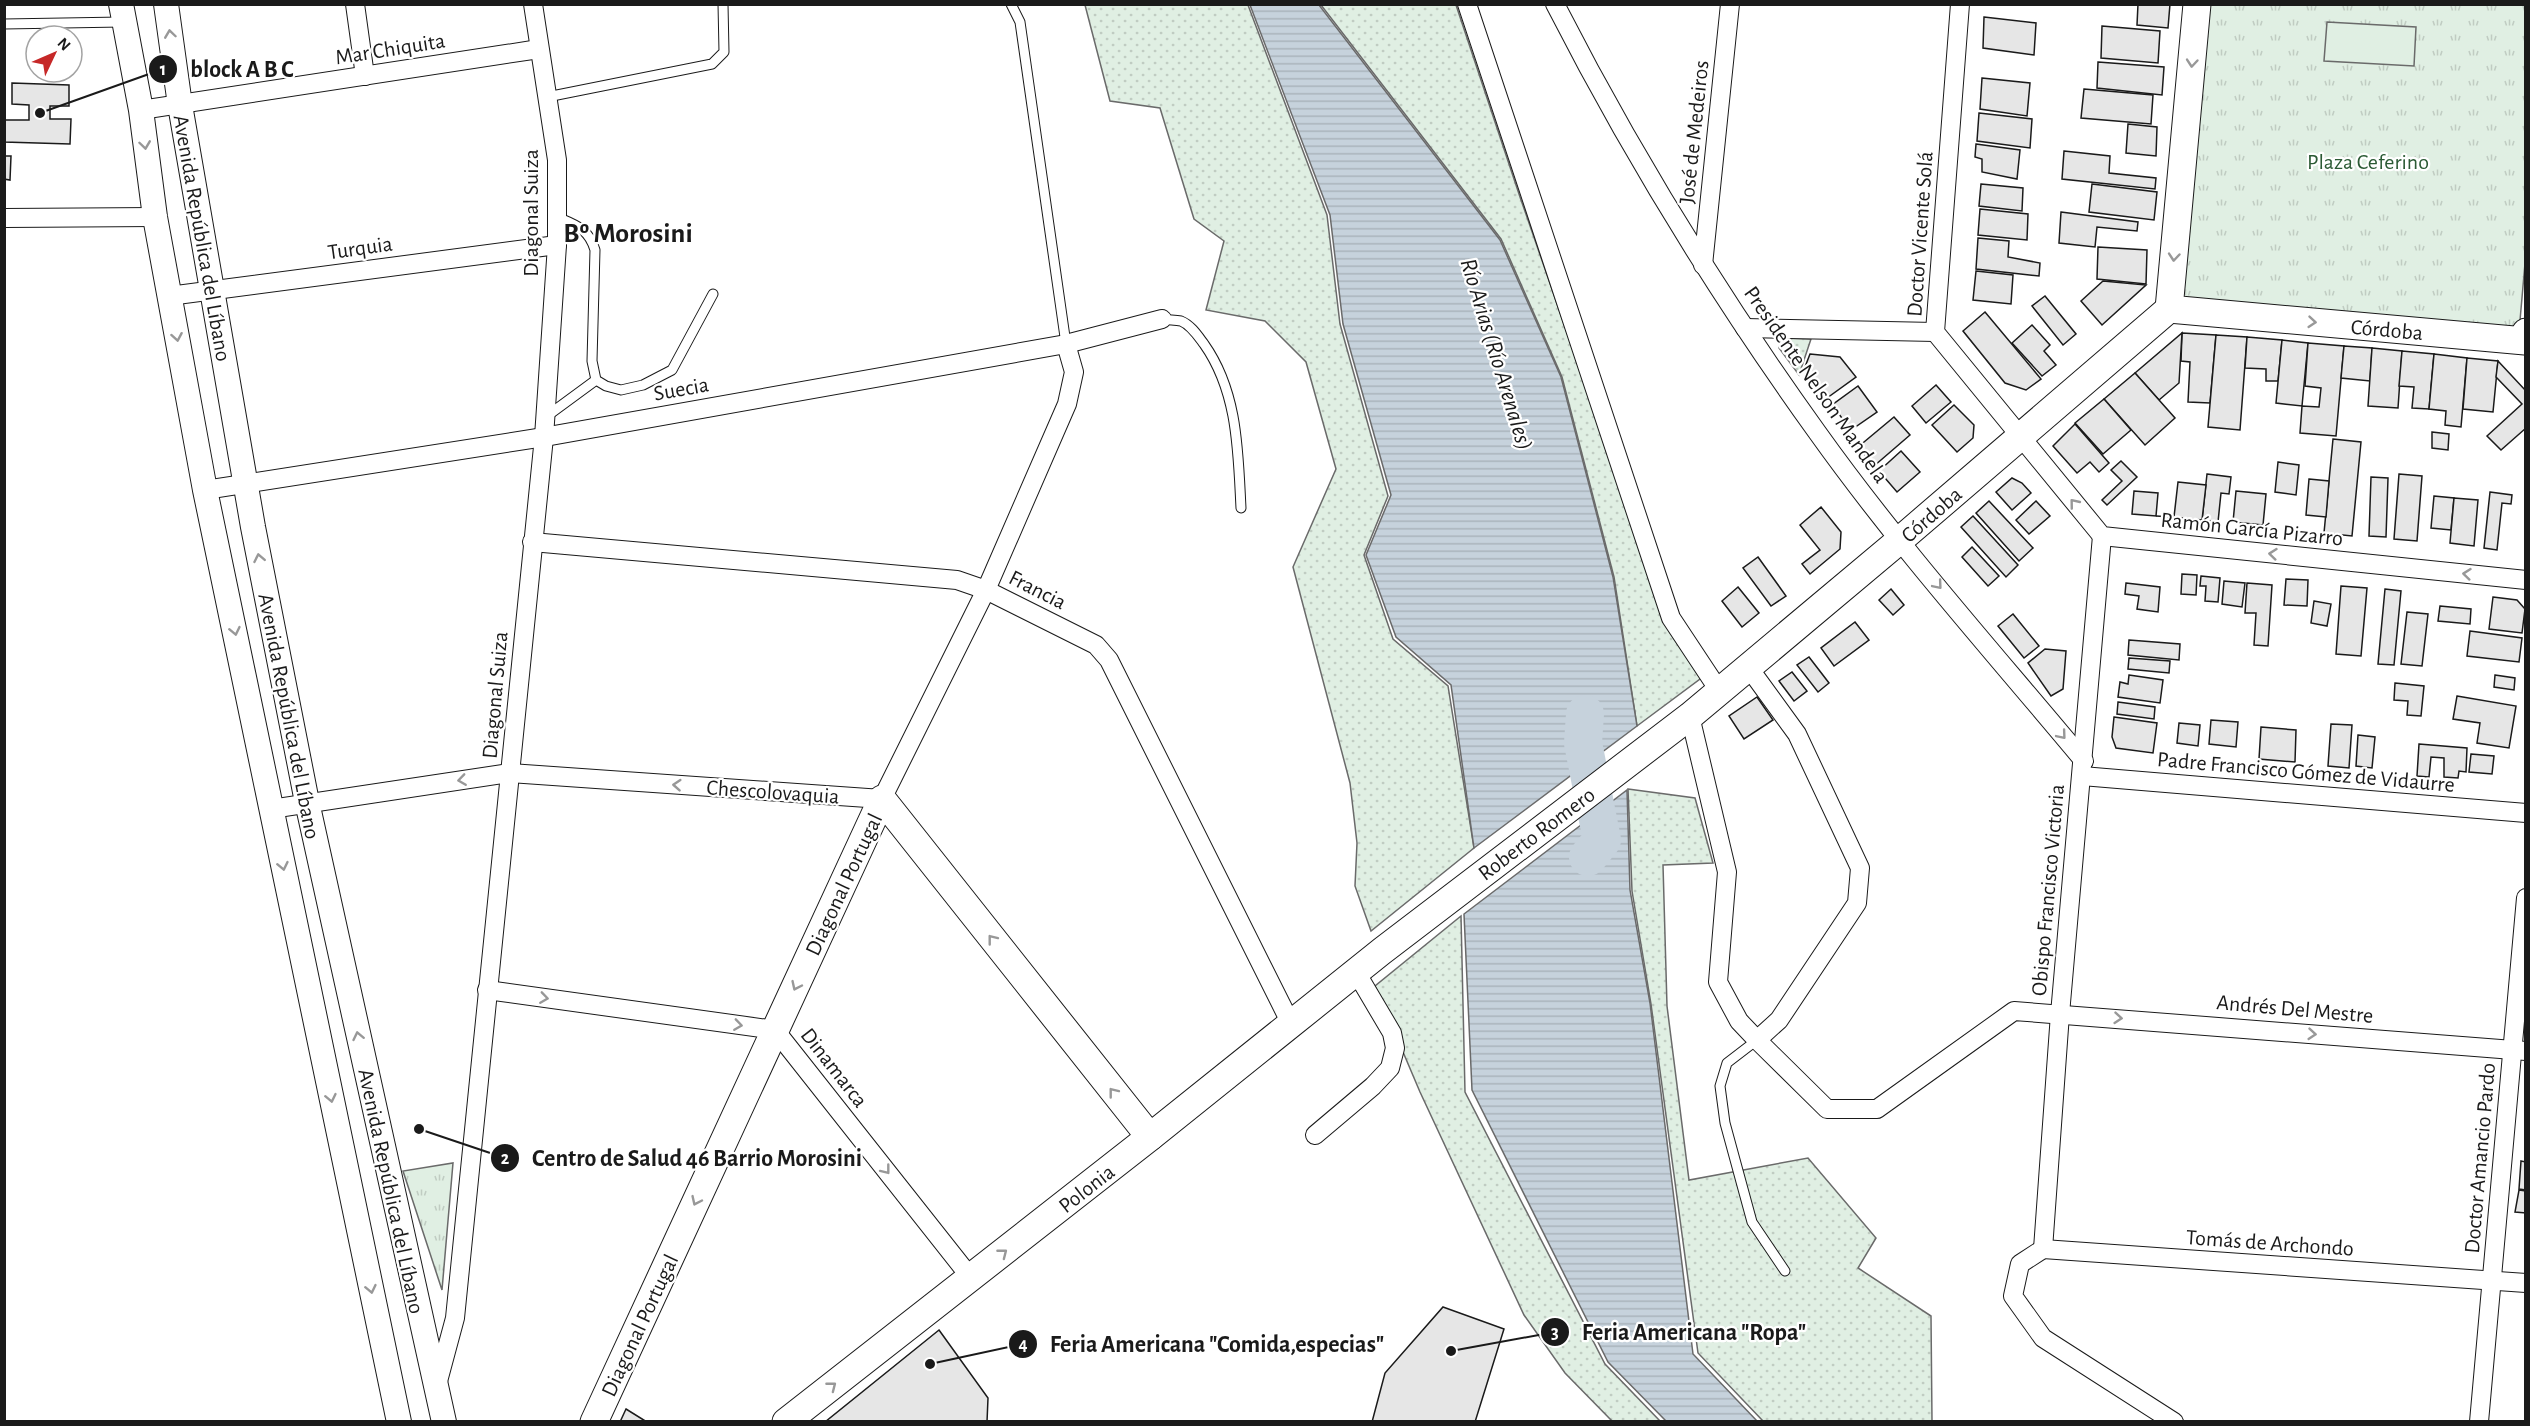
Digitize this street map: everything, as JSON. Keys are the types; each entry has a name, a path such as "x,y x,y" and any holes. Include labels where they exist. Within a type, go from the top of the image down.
{"main road":[{"path":"2169,309 2197,4"},
{"name":"Córdoba","path":"1690,716 1900,540 2169,309 2525,342 2526,332"},
{"name":"Roberto Romero","path":"1382,951 1690,716"},
{"path":"882,799 1150,1137"},
{"name":"Diagonal Portugal","path":"594,1422 882,799"},
{"name":"Polonia","path":"786,1422 1150,1137 1382,951"}],"street":[{"name":"Avenida República del Líbano","path":"166,4 180,105 246,484 307,802 444,1422"},
{"path":"355,4 365,76"},
{"name":"Diagonal Suiza","path":"436,1388 455,1318 486,990 544,437 557,245 557,160 532,4"},
{"path":"1467,4 1671,618 1720,692"},
{"name":"Presidente Nelson Mandela","path":"1556,4 1578,49 1703,265 1745,328 1818,433 1900,540 2083,769"},
{"name":"José de Medeiros","path":"1703,265 1730,4"},
{"name":"Doctor Vicente Solá","path":"1960,4 1935,332 2020,437"},
{"name":"Avenida República del Líbano","path":"123,13 141,110 155,217 205,490 399,1422"},
{"name":"Mar Chiquita","path":"141,110 539,49"},
{"path":"4,218 155,217"},
{"name":"Turquia","path":"170,296 557,245"},
{"name":"Suecia","path":"205,490 544,437 1066,344 1162,319"},
{"path":"1745,328 1935,332"},
{"name":"Diagonal Portugal","path":"882,799 986,590 1067,404 1074,372 1066,344"},
{"path":"2020,437 2102,536"},
{"name":"Ramón García Pizarro","path":"2102,536 2526,580"},
{"name":"Obispo Francisco Victoria","path":"2043,1249 2060,1014 2102,536"},
{"name":"Francia","path":"532,542 957,580 986,590 1096,645 1109,660 1291,1024"},
{"path":"1690,716 1727,872 1718,982 1739,1021 1757,1040 1779,1020 1857,903 1860,868 1797,734 1749,668"},
{"name":"Padre Francisco Gómez de Vidaurre","path":"2083,769 2526,813"},
{"name":"Chescolovaquia","path":"271,809 510,773 882,799"},
{"name":"Doctor Amancio Pardo","path":"2479,1422 2519,1050 2526,898"},
{"path":"1315,1135 1373,1086 1390,1068 1395,1048 1392,1033 1356,972"},
{"name":"Dinamarca","path":"486,990 775,1030 971,1278"},
{"name":"Andrés Del Mestre","path":"1757,1040 1827,1109 1876,1109 2014,1011 2519,1050"},
{"path":"2043,1249 2020,1264 2013,1296 2043,1338 2174,1422"},
{"name":"Tomás de Archondo","path":"2043,1249 2526,1284"}],"lane":[{"path":"547,97 712,64 724,52 723,4"},
{"path":"1011,4 1020,22 1066,344"},
{"path":"4,24 123,13"},
{"path":"557,217 582,227 591,237 595,250 592,361 596,380 606,386 621,390 643,385 672,370 713,294"},
{"path":"1162,319 1182,322 1196,333 1213,357 1227,389 1238,448 1241,508"},
{"path":"545,418 596,380"},
{"path":"1757,1040 1727,1063 1720,1086 1725,1123 1752,1222 1785,1271"}],"green space":[{"path":"1085,5 1248,5 1327,215 1340,324 1388,496 1364,555 1393,639 1448,686 1474,848 1371,931 1355,886 1357,843 1350,783 1293,567 1336,469 1306,362 1265,321 1206,310 1224,241 1194,219 1160,108 1110,101"},
{"path":"1321,5 1456,5 1668,624 1704,676 1637,726 1614,577 1562,377 1501,239"},
{"name":"Plaza Ceferino","path":"2205,5 2525,5 2526,252 2519,332 2180,300"},
{"path":"2327,22 2416,27 2414,66 2324,61"},
{"path":"1783,338 1811,339 1799,375 1779,348"},
{"path":"1628,789 1695,798 1713,863 1663,865 1667,1006 1689,1180 1808,1158 1876,1238 1858,1268 1931,1316 1932,1421 1763,1421 1698,1353 1651,1004 1632,891"},
{"path":"1461,916 1465,1092 1605,1364 1660,1421 1612,1421 1565,1373 1524,1315 1420,1092 1375,986"},
{"path":"453,1163 442,1290 403,1171"}],"water":[{"path":"1250,5 1319,5 1500,240 1561,377 1613,577 1637,726 1474,848 1451,685 1396,637 1366,555 1391,495 1343,324 1330,215"},
{"path":"1627,790 1630,890 1650,1003 1693,1354 1757,1421 1666,1421 1608,1362 1472,1090 1464,914"}],"building":[{"path":"2138,4 2170,4 2168,28 2137,25"},
{"path":"1984,17 2036,23 2034,55 1983,48"},
{"path":"2102,26 2160,31 2158,63 2101,58"},
{"path":"2098,62 2164,67 2162,95 2097,88"},
{"path":"1982,78 2030,83 2027,116 1980,109"},
{"path":"12,83 69,85 69,106 50,106 50,119 71,119 70,144 4,142 4,120 29,120 29,105 12,104"},
{"path":"2084,89 2153,95 2151,124 2081,118"},
{"path":"1979,113 2032,119 2030,148 1977,141"},
{"path":"2128,124 2157,127 2156,156 2126,153"},
{"path":"1976,144 2020,150 2017,179 1982,172 1982,159 1975,157"},
{"path":"2064,151 2110,156 2109,173 2156,178 2155,189 2062,179"},
{"path":"4,156 11,156 10,180 4,179"},
{"path":"1981,184 2023,188 2022,211 1979,206"},
{"path":"2092,184 2157,192 2154,220 2089,212"},
{"path":"1980,209 2028,214 2027,240 1978,235"},
{"path":"2061,212 2138,222 2137,231 2097,227 2095,247 2059,243"},
{"path":"1978,238 2009,241 2008,257 2040,263 2039,276 1976,269"},
{"path":"2098,247 2147,250 2146,284 2097,279"},
{"path":"1976,271 2013,275 2011,304 1973,300"},
{"path":"2103,281 2146,285 2102,325 2081,301"},
{"path":"2045,296 2076,334 2063,345 2032,306"},
{"path":"1985,312 2041,379 2026,390 2005,383 1963,331"},
{"path":"2032,325 2050,345 2044,351 2056,365 2042,376 2012,343"},
{"path":"2182,333 2216,335 2210,403 2188,402 2190,362 2181,361"},
{"path":"2182,333 2179,383 2159,400 2135,373"},
{"path":"2216,335 2247,337 2240,430 2208,427"},
{"path":"2247,337 2282,340 2278,381 2266,381 2266,369 2245,368"},
{"path":"2282,340 2308,343 2302,406 2276,403"},
{"path":"2308,343 2344,346 2336,436 2300,433 2302,406 2319,407 2321,388 2305,386"},
{"path":"2344,346 2372,348 2370,381 2341,378"},
{"path":"2372,348 2402,351 2398,408 2368,406"},
{"path":"2402,351 2434,354 2429,409 2412,408 2414,387 2399,386"},
{"path":"1810,354 1840,357 1856,377 1827,398 1805,367"},
{"path":"2434,354 2467,358 2461,427 2445,425 2446,411 2429,409"},
{"path":"2467,358 2498,361 2493,412 2463,409"},
{"path":"2498,361 2526,391 2526,428 2501,450 2487,436 2522,404 2496,377"},
{"path":"2135,373 2175,418 2145,445 2104,399"},
{"path":"1936,385 1951,402 1926,423 1912,406"},
{"path":"1858,386 1877,412 1851,430 1832,405"},
{"path":"2104,399 2131,430 2103,454 2075,423"},
{"path":"1954,405 1974,425 1973,438 1957,452 1932,425"},
{"path":"1894,417 1910,435 1874,466 1858,447"},
{"path":"2075,424 2109,463 2099,472 2090,462 2077,473 2053,446"},
{"path":"2432,432 2449,434 2448,450 2432,448"},
{"path":"2333,439 2361,442 2352,536 2324,533"},
{"path":"1901,451 1920,472 1897,492 1879,471"},
{"path":"2121,461 2137,477 2107,505 2102,500 2122,481 2111,470"},
{"path":"2278,462 2299,465 2296,495 2275,492"},
{"path":"2207,474 2231,477 2229,494 2221,493 2218,522 2202,520"},
{"path":"2399,474 2422,476 2417,541 2394,539"},
{"path":"2371,477 2388,478 2386,537 2369,536"},
{"path":"2012,478 2022,483 2031,493 2012,510 1996,492"},
{"path":"2309,479 2329,481 2326,517 2306,515"},
{"path":"2178,482 2206,485 2202,520 2174,517"},
{"path":"2134,491 2158,493 2156,516 2132,514"},
{"path":"2236,491 2266,494 2263,525 2233,522"},
{"path":"2490,492 2512,495 2511,504 2502,503 2497,550 2484,548"},
{"path":"2434,496 2454,498 2451,530 2431,528"},
{"path":"2454,498 2478,500 2474,546 2450,543"},
{"path":"1989,501 2033,548 2019,561 1976,513"},
{"path":"2036,501 2050,516 2029,534 2016,520"},
{"path":"1821,507 1841,532 1840,549 1810,574 1802,564 1820,550 1800,525"},
{"path":"1973,516 2018,565 2006,577 1961,527"},
{"path":"1972,547 1999,576 1988,586 1962,557"},
{"path":"1758,557 1786,596 1771,606 1743,568"},
{"path":"2182,574 2197,575 2196,595 2181,594"},
{"path":"2201,576 2220,578 2218,602 2205,601 2206,586 2200,586"},
{"path":"2286,579 2308,580 2307,606 2284,605"},
{"path":"2224,581 2245,583 2242,607 2222,604"},
{"path":"2126,583 2160,587 2158,612 2137,609 2139,596 2125,594"},
{"path":"2247,583 2272,585 2268,646 2254,645 2256,613 2245,613"},
{"path":"2341,586 2367,588 2361,656 2336,654"},
{"path":"1738,587 1759,613 1742,627 1722,601"},
{"path":"1891,589 1904,605 1893,615 1879,600"},
{"path":"2385,589 2401,591 2394,665 2378,664"},
{"path":"2493,597 2517,600 2525,609 2522,633 2489,629"},
{"path":"2314,601 2331,604 2327,626 2311,623"},
{"path":"2440,606 2471,609 2470,624 2438,621"},
{"path":"2407,612 2428,614 2422,666 2401,664"},
{"path":"2013,614 2039,646 2024,658 1998,626"},
{"path":"1855,622 1869,640 1834,666 1821,648"},
{"path":"2470,631 2522,638 2519,662 2467,656"},
{"path":"2129,640 2180,644 2179,660 2128,655"},
{"path":"2045,649 2066,651 2063,689 2051,696 2028,663"},
{"path":"1809,657 1829,683 1818,692 1797,665"},
{"path":"2129,658 2170,661 2169,673 2128,669"},
{"path":"1792,672 1807,691 1794,701 1779,681"},
{"path":"2129,675 2163,680 2160,703 2118,697 2120,682 2128,684"},
{"path":"2495,675 2515,678 2514,690 2494,687"},
{"path":"2395,683 2424,686 2421,716 2407,715 2408,701 2394,700"},
{"path":"2457,696 2516,706 2509,748 2477,743 2480,723 2453,719"},
{"path":"1757,697 1773,720 1744,739 1729,716"},
{"path":"2118,702 2155,707 2154,719 2117,714"},
{"path":"2114,717 2157,723 2153,753 2116,748 2112,737"},
{"path":"2211,720 2238,722 2236,747 2209,744"},
{"path":"2179,723 2200,725 2198,746 2177,743"},
{"path":"2331,724 2352,725 2349,768 2328,766"},
{"path":"2261,727 2296,730 2295,762 2259,759"},
{"path":"2358,735 2375,737 2372,768 2356,766"},
{"path":"2419,744 2467,748 2466,772 2459,771 2458,778 2444,777 2444,758 2431,757 2429,777 2417,776"},
{"path":"2471,754 2494,756 2492,774 2469,772"},
{"path":"2521,1161 2526,1162 2526,1190 2519,1189"},
{"path":"2519,1190 2526,1191 2526,1213 2515,1212"},
{"path":"1443,1307 1504,1329 1475,1422 1372,1422 1385,1373"},
{"path":"939,1330 988,1398 987,1422 825,1422"},
{"path":"626,1409 647,1422 620,1422"}],"waterway":[{"name":"Río Arias (Río Arenales)","path":"1585,714 1583,743 1602,840 1588,857"}],"fence":[{"path":"2156,516 2174,517"}],"place":[{"name":"block A B C","path":"40,113"},
{"name":"Centro de Salud 46 Barrio Morosini","path":"419,1129"},
{"name":"Feria Americana \"Ropa\"","path":"1451,1351"},
{"name":"Feria Americana \"Comida,especias\"","path":"930,1364"}],"district":[{"name":"Bº Morosini","path":"628,232"}]}
